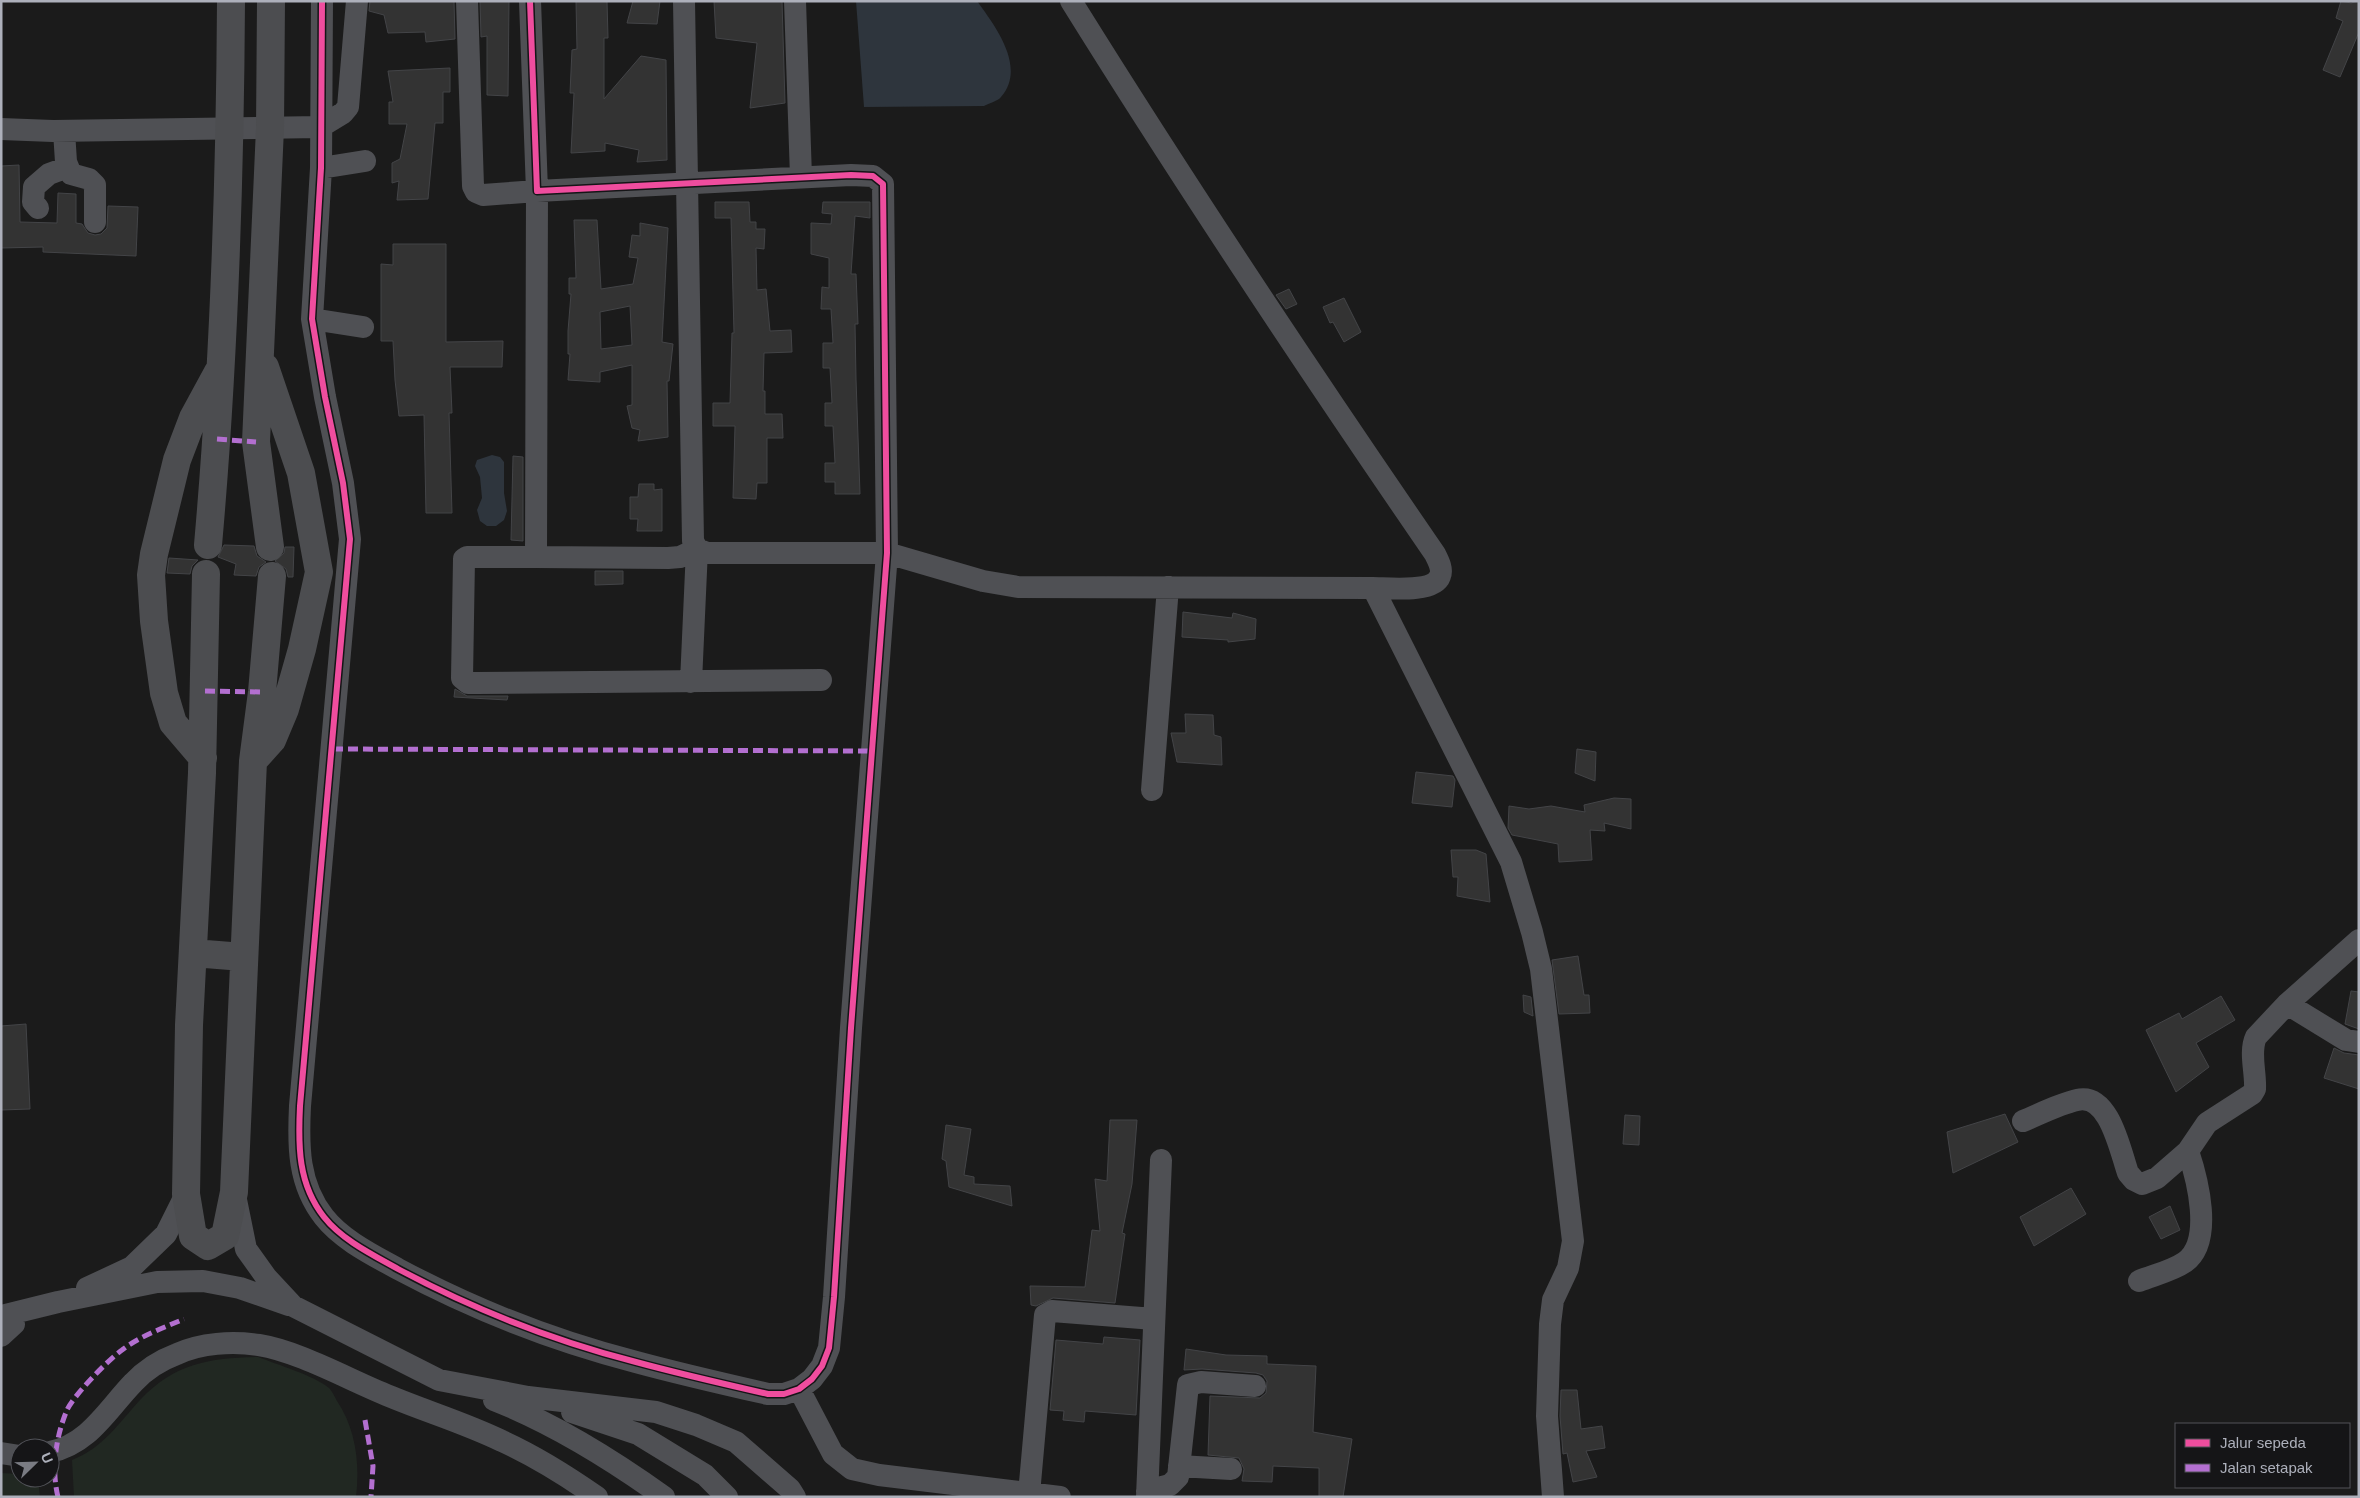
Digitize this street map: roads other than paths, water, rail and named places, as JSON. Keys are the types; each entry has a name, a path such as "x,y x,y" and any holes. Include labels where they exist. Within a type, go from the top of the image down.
{"main road":[{"path":"208,545 217,439 231,127 231,1"},
{"path":"270,547 256,442 270,128 271,1"},
{"path":"252,761 272,740 282,718 302,649 319,572 300,473 259,352"},
{"path":"202,758 173,723 164,693 154,621 151,574 154,554 177,460 193,418 220,367"},
{"path":"206,574 202,758 189,1025 186,1194 193,1236 208,1246 226,1236 234,1192 252,761 262,692 272,576"},
{"path":"193,953 243,957"}],"street":[{"path":"322,1 321,168 312,319 325,397 343,483 350,539 300,1116 298,1145 303,1175 312,1199 325,1219 350,1240 447,1295 532,1329 634,1362 768,1394 784,1394 799,1389 812,1379 822,1366 829,1348 887,553 882,184 873,176 800,177 483,195 476,192 473,186 467,1"},
{"path":"1,129 64,131 320,127 343,113 348,107 358,1"},
{"path":"530,1 537,191 536,557"},
{"path":"684,1 689,183 693,541 697,549 691,682"},
{"path":"795,1 800,177"},
{"path":"821,680 476,683 464,681 461,675 464,560 466,558 536,557 668,558 680,557 697,549 707,553 887,553 983,581 1018,587 1426,588 1435,583 1440,576 1440,567 1435,554 1296,352 1171,161 1071,1"},
{"path":"64,131 68,167 71,174 88,179 95,185 95,222"},
{"path":"321,168 365,162"},
{"path":"38,208 34,202 34,187 48,174 68,167"},
{"path":"312,319 363,327"},
{"path":"1152,790 1168,587"},
{"path":"1373,588 1510,862 1542,969 1573,1240 1568,1268 1553,1300 1550,1324 1547,1416 1553,1497"},
{"path":"2022,1121 2078,1100 2090,1099 2098,1103 2106,1112 2128,1173 2134,1180 2142,1184 2157,1178 2188,1151 2207,1123 2252,1094 2255,1089 2253,1043 2256,1037 2287,1004 2359,940"},
{"path":"2287,1004 2346,1040 2359,1042"},
{"path":"2139,1281 2187,1261 2196,1247 2200,1233 2201,1218 2197,1179 2188,1151"},
{"path":"1161,1160 1147,1494 1173,1484 1178,1477 1188,1385 1201,1382 1255,1386"},
{"path":"234,1192 246,1249 266,1277 293,1306"},
{"path":"5,1326 132,1267 166,1234 186,1194"},
{"path":"58,1302 157,1282 203,1281 240,1288 293,1306 439,1380 515,1409 609,1458 664,1497"},
{"path":"799,1389 833,1454 852,1469 879,1475 1043,1496 1046,1314 1052,1311 1154,1319"},
{"path":"60,1448 78,1441 97,1426 134,1382 158,1364 178,1353 234,1342 261,1345 294,1355 417,1409 501,1440 548,1465 597,1497"},
{"path":"439,1380 528,1397 656,1412 696,1425 736,1442 776,1476 795,1497"},
{"path":"528,1397 638,1434 705,1475 727,1497"},
{"path":"1179,1466 1231,1469"}]}
